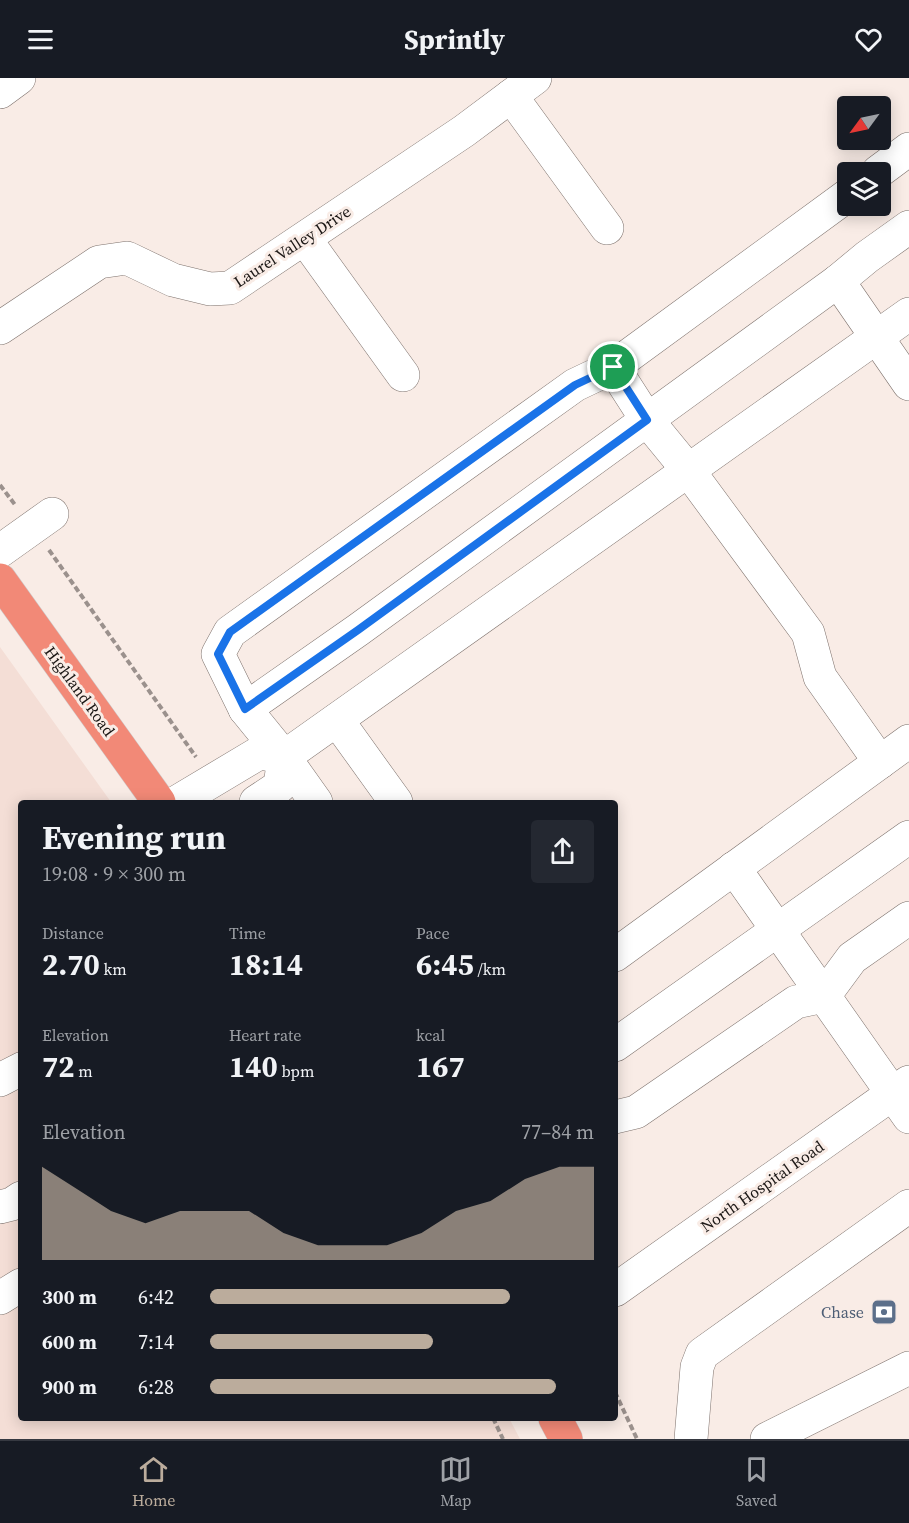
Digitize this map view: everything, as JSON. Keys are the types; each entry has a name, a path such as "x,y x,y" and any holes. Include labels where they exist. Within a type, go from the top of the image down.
{"highway":[{"name":"Highland Road","path":"0,580 158,800"}],"street":[{"path":"0,92 19,78"},
{"path":"523,87 607,228"},
{"name":"Laurel Valley Drive","path":"0,328 99,262 127,258 173,280 210,289 230,288 464,131 523,87"},
{"path":"891,162 909,149"},
{"path":"315,800 245,709 218,654 230,632 575,385 613,367 837,203"},
{"path":"245,709 368,623 909,227"},
{"path":"305,239 403,375"},
{"path":"838,281 909,384"},
{"path":"259,800 280,786 284,758 909,314"},
{"path":"613,367 647,420 688,470 808,633 820,677 880,762"},
{"path":"0,551 52,514"},
{"path":"337,720 395,800"},
{"path":"618,953 909,741"},
{"path":"180,800 259,753 284,758"},
{"path":"618,1043 909,837"},
{"path":"734,868 824,996 904,1098"},
{"path":"618,1116 636,1112 796,1002 824,996 852,958 909,918"},
{"path":"0,1080 18,1071"},
{"name":"North Hospital Road","path":"618,1288 904,1098"},
{"path":"0,1207 18,1200"},
{"path":"691,1439 696,1367 702,1354 909,1206"},
{"path":"0,1298 18,1287"},
{"path":"767,1439 909,1368"}],"path":[{"path":"63,568 213,781"},
{"path":"618,1398 637,1439"},
{"path":"494,1421 503,1439"}],"shaded area":[{"path":"0,647 110,800 18,800 18,1421 511,1421 520,1439 0,1439"}],"place":[{"name":"Chase","path":"884,1312"}],"route":[{"path":"613,367 647,420 358,630 245,709 218,654 230,632 575,385 613,367"}]}
